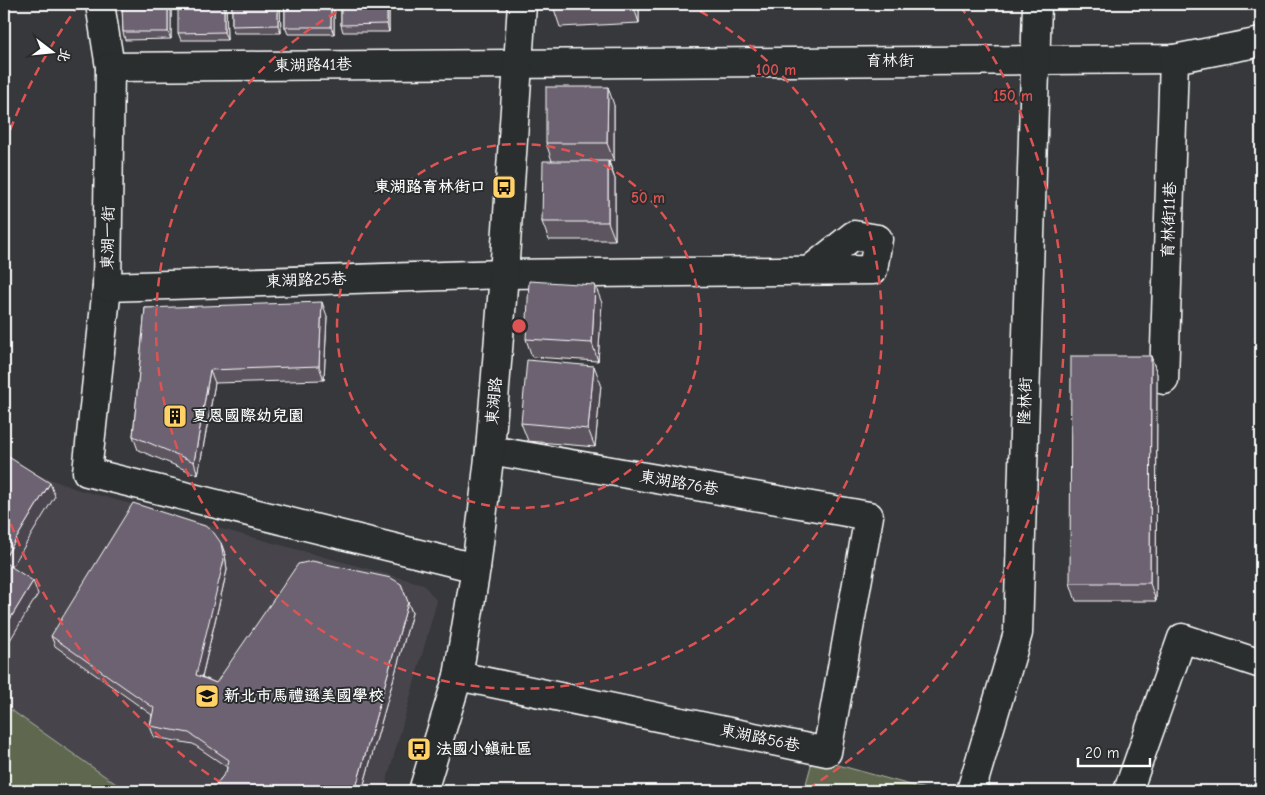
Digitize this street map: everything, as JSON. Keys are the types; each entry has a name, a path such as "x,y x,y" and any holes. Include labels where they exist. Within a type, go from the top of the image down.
{"street":[{"name":"東湖一街","path":"100,4 110,67 107,287 87,472 476,568"},
{"name":"東湖路","path":"422,791 458,676 476,568 490,450 522,4"},
{"name":"隆林街","path":"971,791 1018,633 1037,4"},
{"name":"育林街","path":"517,63 1174,59 1261,42"},
{"name":"育林街11巷","path":"1164,380 1174,59"},
{"name":"東湖路41巷","path":"110,67 517,63"},
{"name":"東湖路25巷","path":"107,287 504,274 810,270"},
{"name":"東湖路76巷","path":"490,450 868,516"},
{"name":"東湖路56巷","path":"458,676 827,752 868,516"},
{"path":"1128,791 1182,638 1261,664"}],"shaded area":[{"name":"新北市馬禮遜美國學校","path":"4,462 76,489 423,584 437,601 384,791 4,791"}],"green space":[{"path":"4,705 126,791 4,791"},
{"path":"813,758 932,791 804,791"}],"building":[{"path":"122,4 168,4 168,32 123,32"},
{"path":"178,4 224,4 224,32 178,33"},
{"path":"232,4 278,4 278,25 232,26"},
{"path":"285,4 331,4 331,27 285,27"},
{"path":"341,4 387,4 387,24 341,25"},
{"path":"554,4 633,4 633,5 554,9"},
{"path":"546,87 608,87 607,143 546,143"},
{"path":"543,161 608,161 608,222 542,222"},
{"path":"529,281 595,285 592,343 526,339"},
{"name":"夏恩國際幼兒園","path":"322,302 319,366 210,370 194,462 133,436 145,308"},
{"path":"1071,356 1151,356 1150,583 1070,583"},
{"path":"527,360 594,366 588,429 521,423"},
{"path":"4,454 50,483 4,559"},
{"path":"133,503 205,526 214,533 221,543 224,560 196,675 216,683 298,564 312,561 391,578 401,584 408,602 355,791 211,791 226,772 229,760 189,733 150,726 154,708 51,636"},
{"path":"4,562 33,581 4,629"}],"place":[{"name":"東湖路育林街口","path":"504,187"},
{"name":"夏恩國際幼兒園","path":"175,416"},
{"name":"新北市馬禮遜美國學校","path":"207,696"},
{"name":"法國小鎮社區","path":"419,749"}]}
